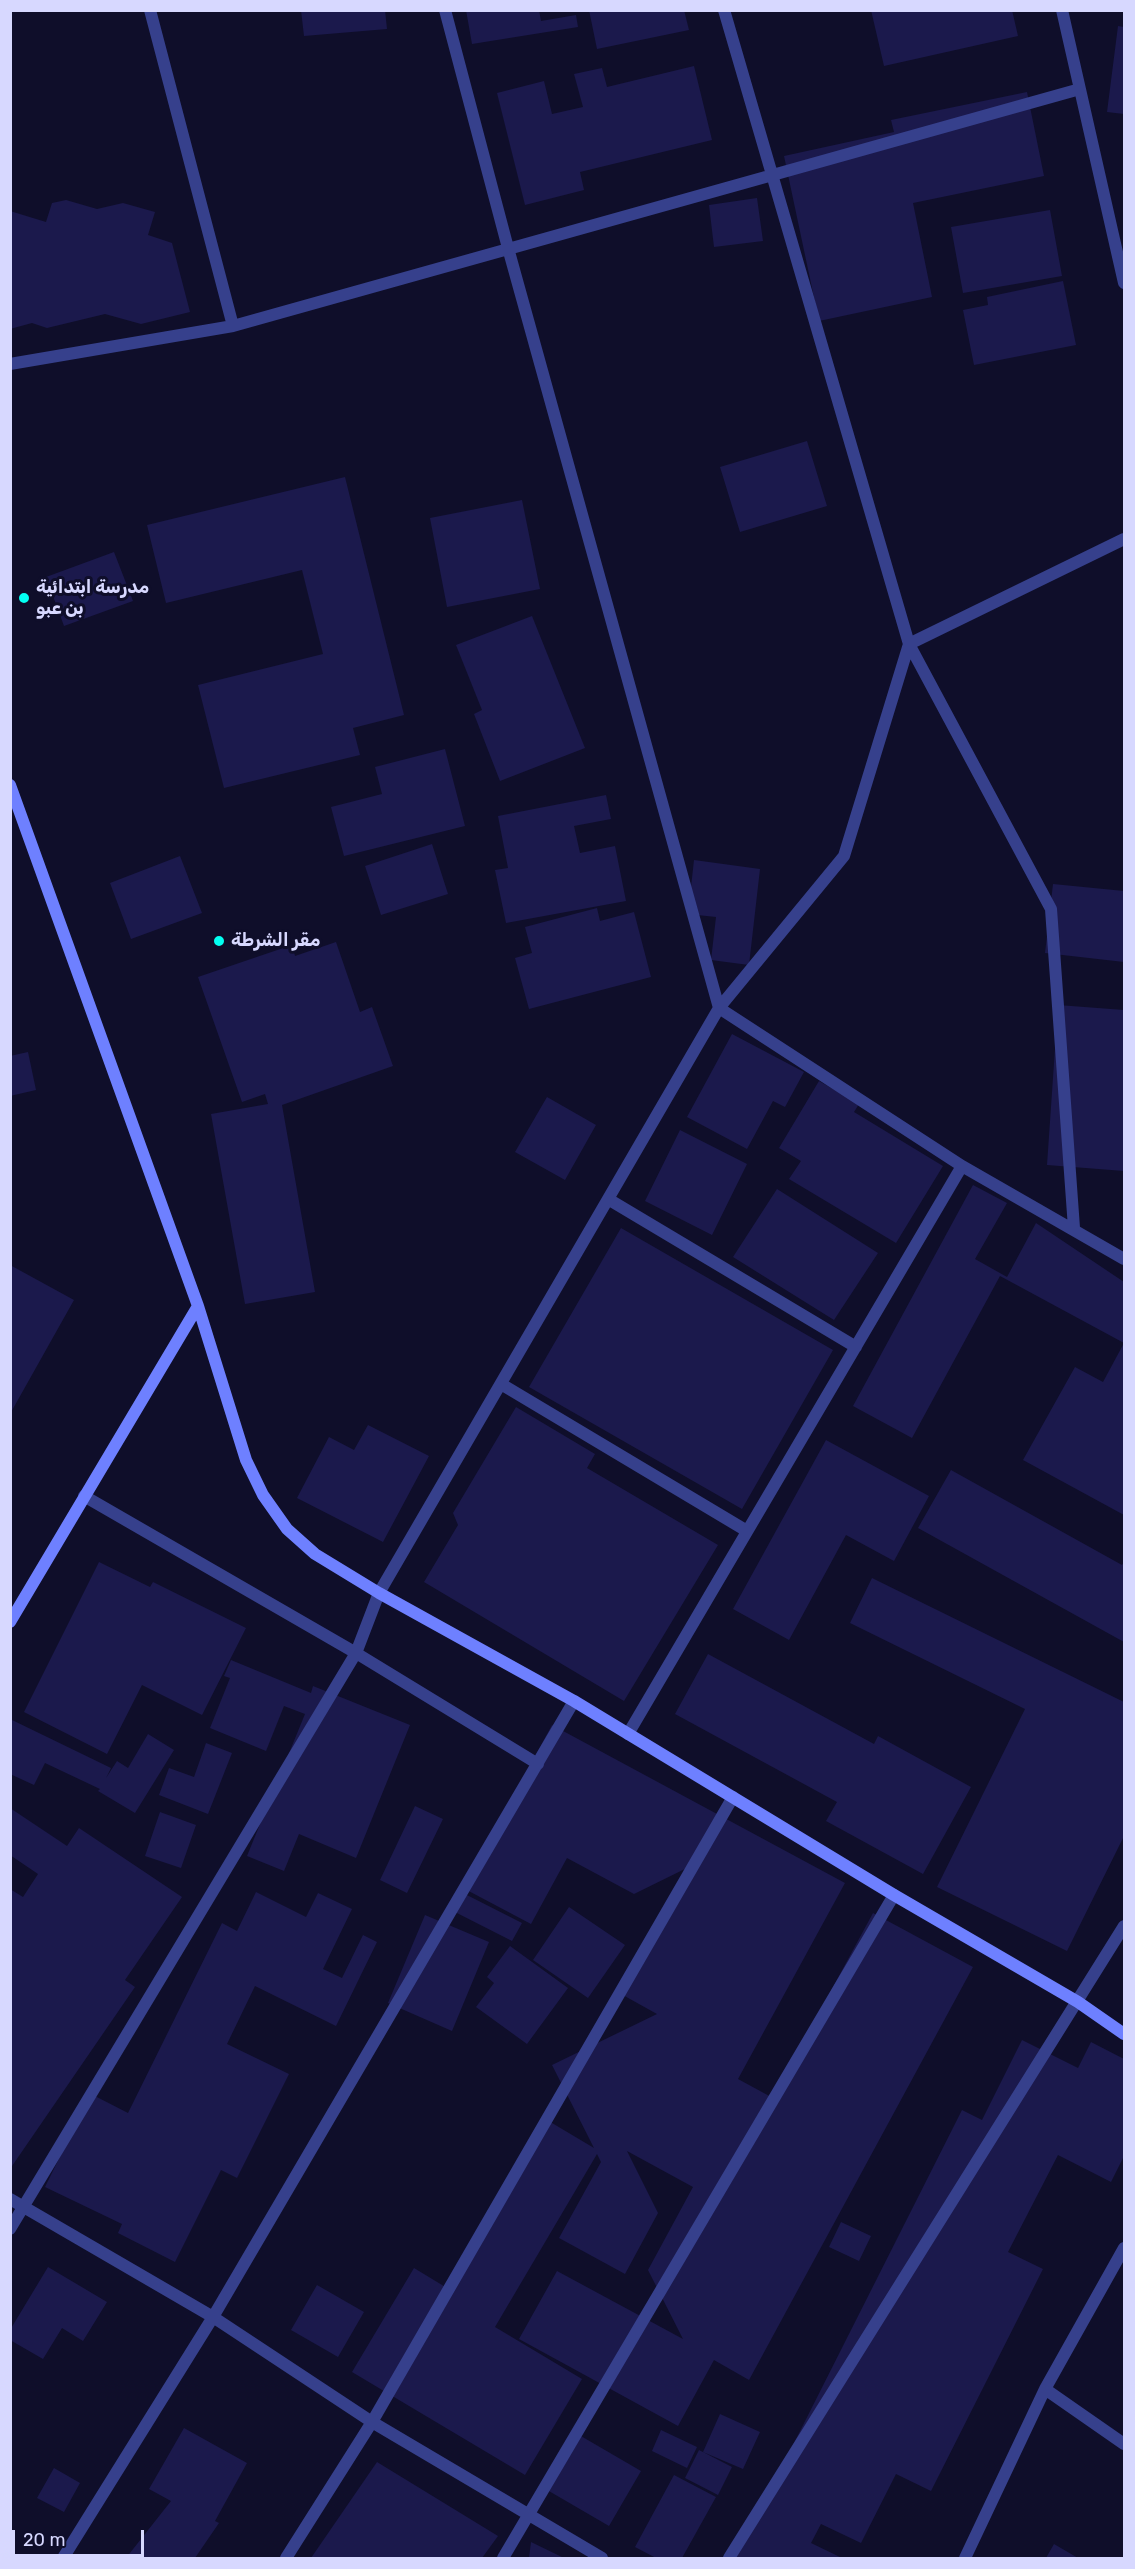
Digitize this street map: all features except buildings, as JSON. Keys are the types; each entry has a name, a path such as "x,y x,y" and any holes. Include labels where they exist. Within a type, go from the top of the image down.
{"street":[{"path":"150,10 233,326"},
{"path":"445,10 508,248 719,1008 962,1166 1125,1259"},
{"path":"724,10 909,644 1051,909 1074,1228"},
{"path":"1062,10 1125,283"},
{"path":"10,364 233,326 1080,88"},
{"path":"10,2229 356,1653 379,1593 719,1008 844,856 909,644 1125,539"},
{"path":"10,785 198,1306 246,1460 263,1495 287,1529 315,1554 379,1593 574,1701 894,1895 1078,2002 1125,2034"},
{"path":"628,1734 962,1166"},
{"path":"608,1199 856,1347"},
{"path":"10,1622 198,1306"},
{"path":"501,1384 747,1531"},
{"path":"84,1496 356,1653 538,1764"},
{"path":"63,2559 213,2317 574,1701"},
{"path":"285,2559 372,2422 733,1797"},
{"path":"503,2559 894,1895"},
{"path":"729,2559 1125,1926"},
{"path":"10,2199 213,2317 372,2422 602,2559"},
{"path":"965,2559 1045,2389 1125,2248"},
{"path":"1045,2389 1125,2444"}],"place":[{"name":"مدرسة ابتدائية بن عبو","path":"24,598"},
{"name":"مقر الشرطة","path":"219,941"}]}
